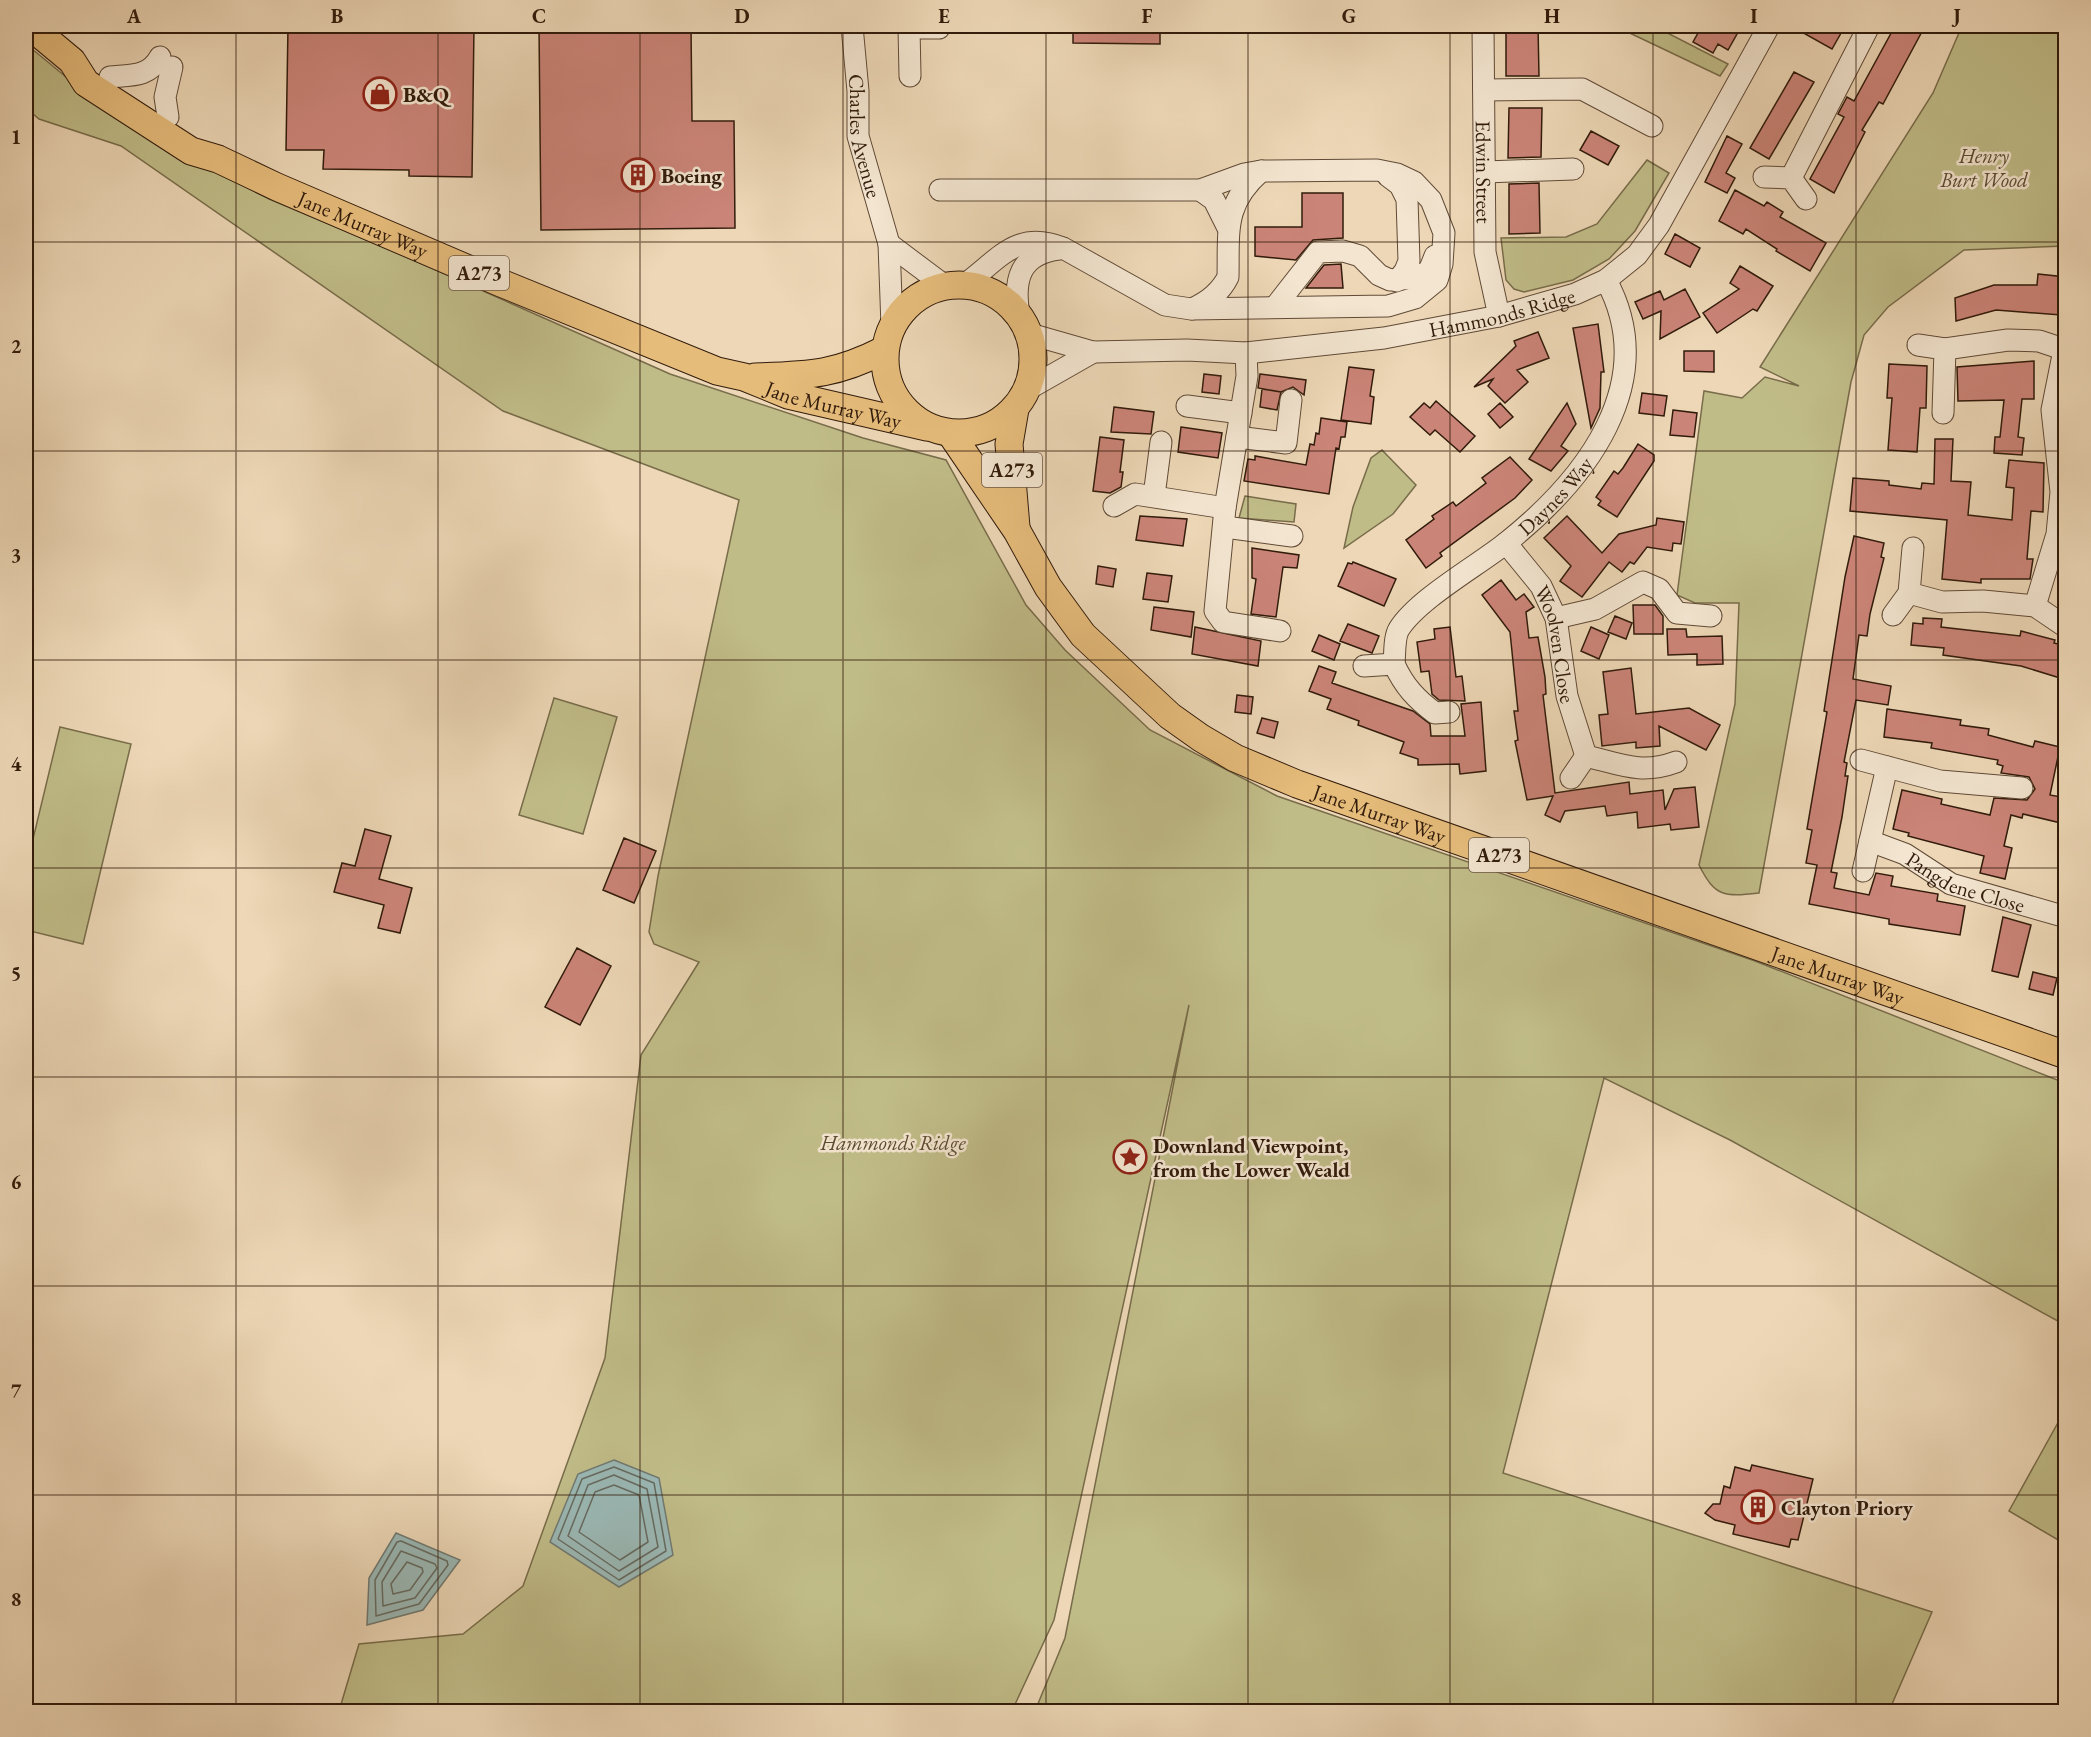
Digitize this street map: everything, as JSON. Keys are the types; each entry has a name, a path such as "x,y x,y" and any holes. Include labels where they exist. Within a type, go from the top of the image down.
{"main road":[{"name":"Jane Murray Way","path":"30,26 72,61 86,82 191,151 218,159 277,187 512,288 706,367 744,377 788,395 939,430 1017,531 1047,587 1083,635 1170,716 1235,758 1309,788 2066,1055"},
{"name":"Jane Murray Way","path":"72,61 97,68 198,136 218,159"},
{"path":"954,285 983,288 1003,299 1024,324 1034,352 1033,371 1022,399 997,424 975,432 939,430 907,414 893,395 885,374 888,338 905,307 923,294 954,285"},
{"name":"Jane Murray Way","path":"744,377 818,375 856,364 888,338"},
{"name":"Jane Murray Way","path":"1017,531 1009,444 1022,399"}],"street":[{"name":"Charles Avenue","path":"852,26 858,91 858,136 889,244 888,338"},
{"name":"Edwin Street","path":"1483,26 1485,252 1499,316"},
{"name":"Hammonds Ridge","path":"1024,324 1093,352 1187,350 1246,353 1384,338 1499,316 1575,294 1606,280 1637,255 1659,225 1769,26"},
{"path":"1791,178 1869,26"},
{"path":"910,76 909,28 939,28"},
{"path":"110,77 142,74 166,62 165,97 168,117"},
{"path":"1484,90 1582,89 1652,126"},
{"path":"1485,172 1573,169"},
{"path":"889,244 954,285 1016,245 1030,241 1049,242 1165,305 1191,309 1388,306 1415,298 1431,286 1440,272 1444,233 1427,193 1414,182 1397,174 1377,170 1261,171 1244,174 1200,190 940,190"},
{"path":"1377,170 1400,185 1407,199 1408,261 1405,271 1397,281"},
{"path":"1227,226 1244,189 1261,171"},
{"path":"1764,177 1791,178"},
{"path":"1791,178 1806,199"},
{"path":"1191,309 1216,295 1228,277 1227,226 1214,200 1200,190"},
{"path":"1270,308 1318,252 1343,251 1360,255 1379,275 1397,281 1422,275 1432,268 1437,235 1436,214"},
{"path":"1024,324 1017,281 1027,262 1041,252 1063,248"},
{"path":"1228,277 1242,294 1270,308"},
{"name":"Daynes Way","path":"1394,664 1398,630 1438,593 1506,543 1557,498 1594,451 1615,406 1627,359 1626,333 1619,305 1606,280"},
{"path":"1918,345 1945,349 2008,340 2039,341 2065,350 2052,410 2063,491 2057,534 2035,606"},
{"path":"1943,413 1945,349"},
{"name":"Hammonds Ridge","path":"1022,399 1093,352"},
{"path":"1246,353 1247,376 1216,582 1215,611 1223,622 1280,631"},
{"path":"1237,436 1286,443 1292,400"},
{"path":"1196,404 1241,413"},
{"path":"1154,496 1161,442"},
{"path":"1114,506 1135,494 1154,496 1292,536"},
{"name":"Woolven Close","path":"1506,543 1541,586 1556,618 1567,696 1586,756"},
{"path":"1893,615 1909,593 1913,548"},
{"path":"1556,618 1596,609 1643,582 1659,589 1677,613 1711,616"},
{"path":"1909,593 1942,602 2035,606 2063,625"},
{"path":"1365,666 1394,664 1404,686 1418,700 1435,713 1449,712"},
{"path":"1570,778 1586,756 1636,769 1659,768 1676,762"},
{"path":"1862,760 1940,781 2022,788"},
{"path":"1863,871 1887,767"},
{"name":"Pangdene Close","path":"1870,841 1905,854 1951,884 2066,917"}],"green space":[{"path":"1615,26 1654,26 1728,64 1720,76"},
{"name":"Henry Burt Wood","path":"1962,26 2065,26 2065,246 1964,250 1888,307 1864,335 1851,382 1759,893 1737,895 1722,893 1710,883 1699,865 1735,704 1739,603 1695,603 1677,595 1704,391 1742,398 1765,377 1799,386 1760,367 1933,93"},
{"name":"Hammonds Ridge","path":"26,44 116,118 269,199 386,248 670,374 863,438 946,460 1026,605 1065,650 1150,730 1277,796 1755,961 2065,1083 2065,1325 1730,1140 1604,1078 1503,1473 1932,1612 1889,1711 1035,1711 1065,1638 1189,1005 1054,1620 1012,1711 339,1711 359,1644 463,1634 523,1586 605,1358 641,1055 699,962 654,944 649,932 658,876 739,500 503,411 121,146 39,119 26,108"},
{"path":"1647,160 1669,173 1635,231 1609,259 1573,280 1524,292 1514,289 1506,280 1501,238 1566,237 1597,224"},
{"path":"1382,450 1416,485 1393,514 1344,548 1353,507 1371,458"},
{"path":"1245,496 1296,504 1294,522 1239,518"},
{"path":"554,698 617,717 583,834 519,815"},
{"path":"60,727 131,744 83,944 26,930 26,868"},
{"path":"2065,1410 2066,1544 2009,1511"}],"water":[{"path":"614,1460 659,1478 673,1555 619,1587 550,1542 578,1474"},
{"path":"396,1533 460,1560 423,1610 367,1625 369,1578"}],"building":[{"name":"B&Q","path":"288,26 474,26 472,177 409,176 409,170 323,169 324,150 286,150"},
{"name":"Boeing","path":"539,26 691,26 692,121 734,121 735,228 541,230"},
{"path":"1073,26 1160,26 1160,44 1073,43"},
{"path":"1506,26 1538,26 1539,76 1506,76"},
{"path":"1702,26 1721,26 1737,34 1728,50 1718,44 1713,53 1693,42"},
{"path":"1791,26 1845,26 1832,49"},
{"path":"1895,26 1925,26 1883,104 1879,102 1862,130 1865,132 1834,193 1810,179 1844,117 1838,114 1847,97 1854,101"},
{"path":"1794,72 1814,82 1769,159 1750,148"},
{"path":"1509,108 1542,108 1541,157 1508,158"},
{"path":"1591,131 1619,146 1608,165 1580,150"},
{"path":"1727,136 1742,144 1726,173 1735,178 1727,193 1705,182"},
{"path":"1539,183 1540,233 1509,234 1509,184"},
{"path":"1735,190 1764,206 1767,202 1783,212 1780,217 1826,243 1810,271 1776,251 1777,249 1746,229 1743,234 1719,221"},
{"path":"1302,193 1343,193 1343,238 1313,240 1296,260 1255,256 1255,227 1302,227"},
{"path":"1675,234 1700,248 1690,267 1665,254"},
{"path":"1341,264 1343,288 1306,288 1324,265"},
{"path":"1740,266 1773,286 1757,311 1753,309 1717,333 1703,313 1739,289 1730,283"},
{"path":"2038,274 2066,277 2061,315 1996,310 1956,321 1955,298 1994,285 2037,285"},
{"path":"1685,289 1700,317 1660,339 1661,311 1643,319 1635,302 1660,291 1664,300"},
{"path":"1598,324 1604,372 1601,372 1600,408 1591,428 1573,328"},
{"path":"1538,332 1549,358 1517,370 1528,382 1505,403 1488,386 1493,379 1474,387 1516,346 1514,341"},
{"path":"1684,351 1714,351 1714,372 1684,371"},
{"path":"2034,361 2034,399 2022,399 2018,437 2024,438 2022,455 1994,453 1995,437 2000,437 2004,400 1958,401 1957,367"},
{"path":"1889,364 1927,366 1926,408 1920,408 1917,452 1888,450 1892,398 1887,398"},
{"path":"1349,367 1374,370 1370,396 1374,397 1371,424 1341,420"},
{"path":"1204,374 1221,376 1219,394 1202,392"},
{"path":"1260,374 1306,380 1304,395 1293,387 1281,392 1258,388"},
{"path":"1262,389 1281,392 1277,410 1260,407"},
{"path":"1642,393 1667,396 1664,416 1639,413"},
{"path":"1436,401 1475,436 1460,452 1435,430 1430,435 1410,417 1424,403 1430,408"},
{"path":"1500,403 1513,417 1500,428 1488,414"},
{"path":"1567,403 1576,424 1561,446 1568,451 1551,471 1529,459"},
{"path":"1114,407 1154,412 1151,434 1111,432"},
{"path":"1673,410 1697,413 1694,437 1670,435"},
{"path":"1321,418 1347,422 1345,437 1341,437 1339,449 1336,448 1329,494 1244,481 1248,459 1255,460 1255,456 1306,465 1310,444 1314,445 1316,433 1319,434"},
{"path":"1181,427 1222,433 1218,458 1178,452"},
{"path":"1100,437 1124,440 1120,472 1123,472 1121,487 1110,493 1093,491"},
{"path":"1935,439 1953,439 1951,481 1971,482 1968,515 2012,520 2014,488 2006,487 2009,460 2044,463 2043,512 2031,511 2027,559 2033,559 2030,579 1981,579 1981,583 1942,579 1947,520 1850,511 1853,478 1889,481 1889,485 1921,489 1922,483 1934,484"},
{"path":"1638,444 1654,455 1654,461 1617,517 1598,505 1601,501 1596,497 1614,471 1618,474 1623,468"},
{"path":"1510,457 1532,480 1515,498 1440,553 1442,556 1426,568 1406,540 1434,519 1432,516 1453,502 1456,506 1486,483 1482,478"},
{"path":"1140,516 1187,519 1183,546 1136,540"},
{"path":"1567,516 1602,553 1619,534 1656,525 1657,518 1684,522 1681,544 1673,543 1672,551 1647,547 1634,564 1630,562 1622,572 1609,562 1582,597 1560,581 1571,566 1544,538"},
{"path":"1854,536 1884,543 1881,557 1884,558 1867,636 1859,635 1853,679 1891,686 1888,705 1856,700 1844,762 1847,763 1845,776 1848,776 1831,872 1837,873 1834,888 1869,895 1876,873 1893,876 1891,886 1938,894 1937,901 1965,906 1960,935 1889,924 1889,919 1809,904 1817,865 1806,863 1812,830 1807,829 1827,712 1824,711 1845,577"},
{"path":"1252,548 1299,555 1297,568 1283,567 1276,617 1251,614 1256,579 1252,578"},
{"path":"1353,562 1396,579 1384,606 1338,586 1348,563"},
{"path":"1098,566 1116,569 1113,587 1096,584"},
{"path":"1147,573 1172,576 1168,602 1143,599"},
{"path":"1501,580 1516,600 1524,594 1534,607 1526,612 1529,638 1538,637 1545,677 1546,694 1543,695 1555,793 1629,782 1630,794 1663,790 1665,810 1674,789 1695,787 1699,827 1671,830 1670,824 1638,828 1637,812 1607,816 1605,806 1565,811 1560,822 1545,815 1553,796 1527,800 1515,741 1518,740 1514,711 1518,711 1510,632 1482,595"},
{"path":"1633,605 1655,605 1663,616 1663,634 1634,634"},
{"path":"1154,607 1194,612 1191,637 1151,630"},
{"path":"1615,616 1632,623 1626,639 1608,632"},
{"path":"1923,618 1942,619 1941,627 2020,636 2021,631 2055,640 2054,643 2066,646 2060,678 2021,666 1943,655 1944,648 1911,645 1913,623 1923,624"},
{"path":"1348,624 1379,636 1372,653 1340,641"},
{"path":"1195,627 1261,641 1258,666 1192,654"},
{"path":"1450,627 1456,677 1462,676 1465,701 1439,700 1432,694 1429,671 1421,672 1417,642 1435,639 1434,629"},
{"path":"1591,627 1609,635 1599,659 1581,651"},
{"path":"1667,629 1686,629 1687,637 1722,636 1723,664 1697,665 1697,654 1668,655"},
{"path":"1319,635 1340,644 1334,660 1312,651"},
{"path":"1319,666 1336,672 1332,683 1413,711 1430,724 1431,736 1465,736 1461,704 1481,702 1486,771 1460,774 1459,764 1418,765 1418,759 1400,753 1404,742 1358,725 1359,721 1327,709 1331,699 1309,691"},
{"path":"1631,668 1636,714 1689,708 1720,725 1706,750 1659,726 1660,746 1636,748 1636,742 1602,746 1599,715 1608,714 1603,672"},
{"path":"1237,695 1253,697 1251,714 1235,712"},
{"path":"1887,709 1961,720 1960,725 1989,729 1988,735 2033,747 2035,741 2060,747 2050,795 2066,798 2061,823 2023,814 2022,818 2011,815 2004,846 2012,848 2005,879 1980,873 1984,856 1908,836 1909,833 1893,829 1902,790 1942,799 1941,804 1990,815 1994,798 2027,800 2035,789 2029,777 2001,773 2003,766 1997,764 1998,760 1931,748 1932,743 1884,737"},
{"path":"1262,718 1278,722 1274,738 1257,733"},
{"path":"365,829 391,836 379,879 412,888 400,933 378,928 384,905 334,892 342,863 355,866"},
{"path":"624,838 656,851 634,903 603,890"},
{"path":"2003,917 2031,925 2018,977 1992,971"},
{"path":"577,948 611,966 580,1025 545,1007"},
{"path":"2033,972 2057,978 2053,995 2029,989"},
{"name":"Clayton Priory","path":"1752,1465 1813,1479 1798,1540 1791,1539 1789,1547 1733,1534 1735,1525 1715,1520 1705,1513 1713,1504 1720,1504 1724,1486 1730,1488 1735,1467 1750,1471"}],"place":[{"name":"B&Q","path":"380,94"},
{"name":"Boeing","path":"638,175"},
{"name":"Downland Viewpoint, from the Lower Weald","path":"1130,1157"},
{"name":"Clayton Priory","path":"1758,1507"}]}
